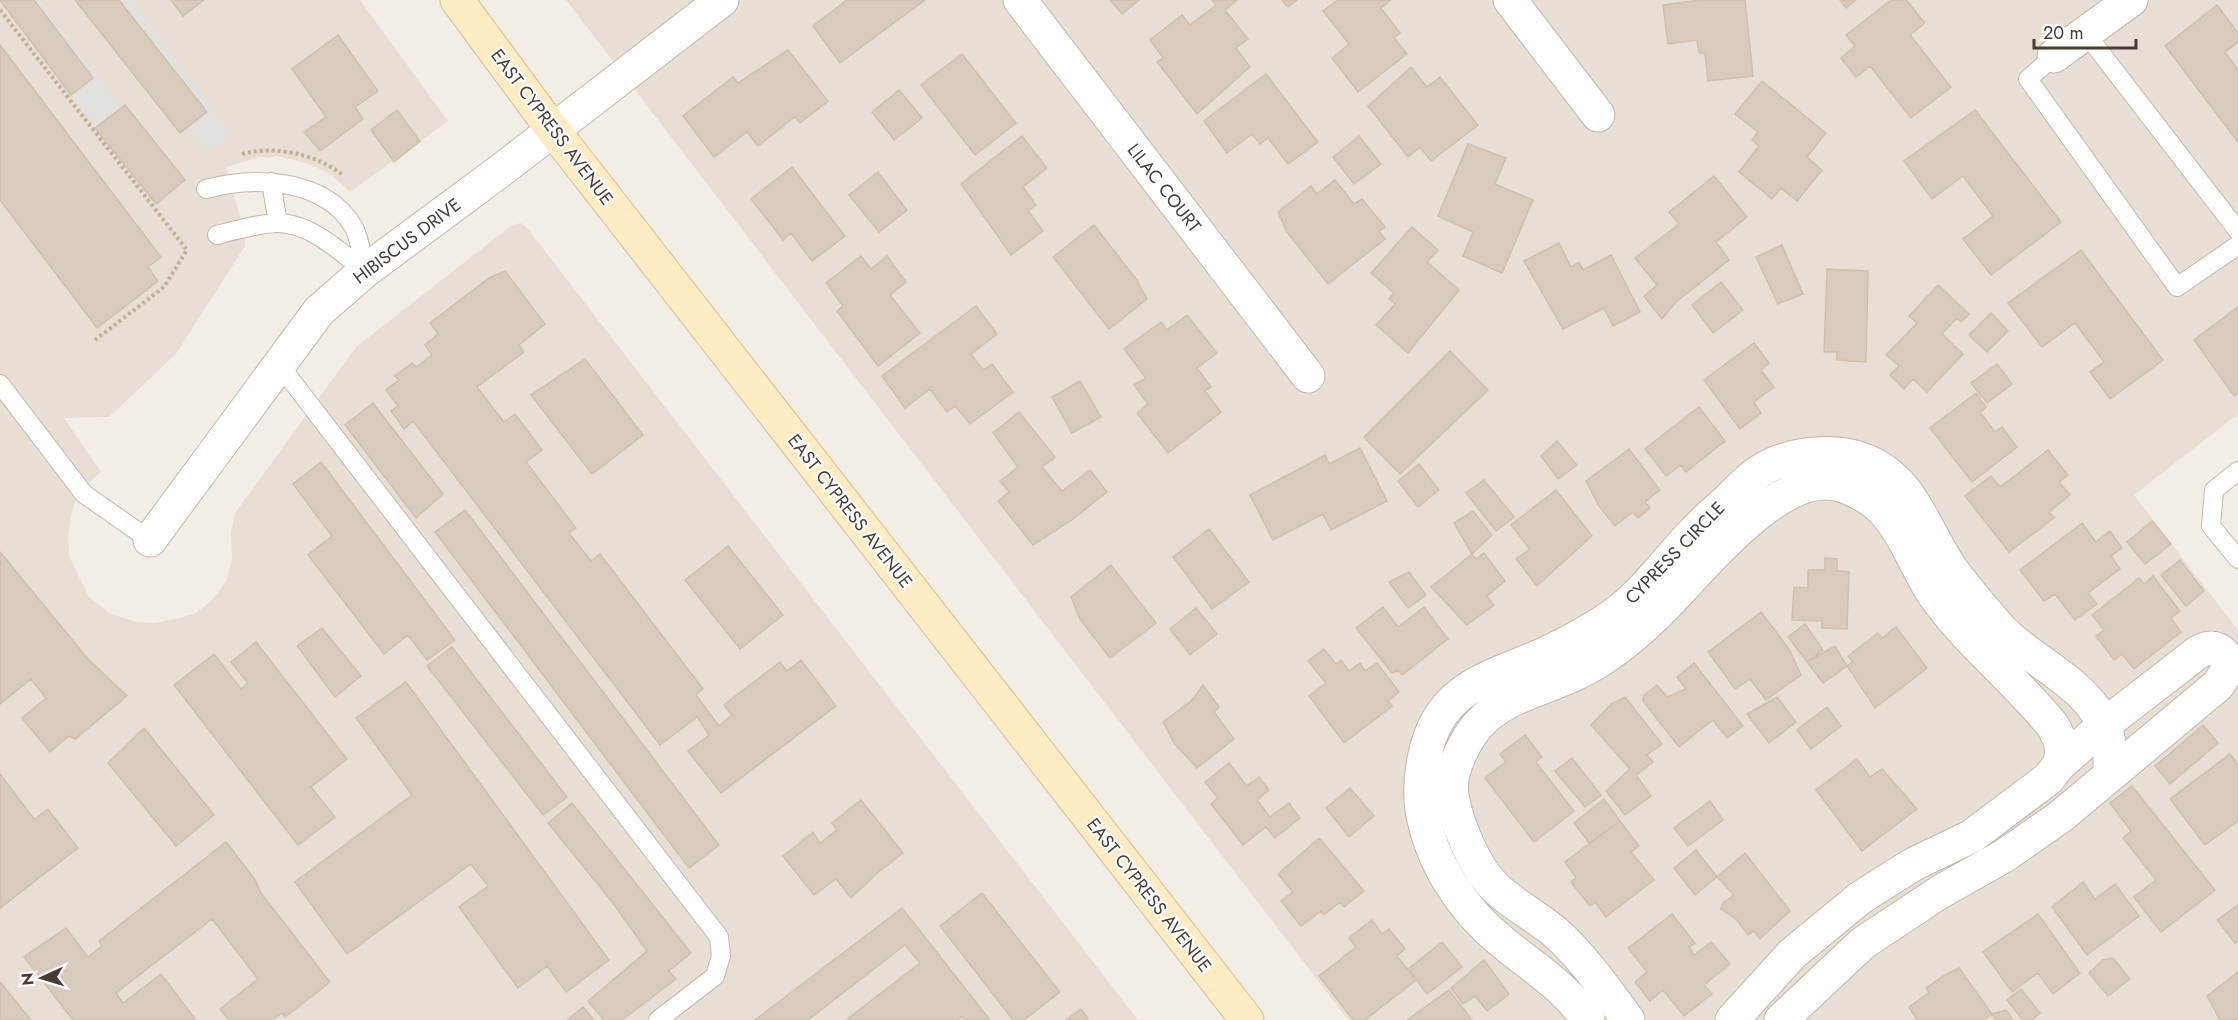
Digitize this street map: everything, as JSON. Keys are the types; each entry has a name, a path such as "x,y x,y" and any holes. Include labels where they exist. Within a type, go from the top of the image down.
{"main road":[{"name":"EAST CYPRESS AVENUE","path":"457,0 553,130 1247,1020"}],"street":[{"name":"HIBISCUS DRIVE","path":"150,540 278,363 319,311 365,271 722,0"},
{"name":"LILAC COURT","path":"1020,0 1308,376"},
{"path":"1510,0 1598,115"},
{"path":"2054,56 2086,35 2131,0"},
{"name":"CYPRESS CIRCLE","path":"1588,1020 1572,998 1469,912 1438,861 1428,836 1420,790 1423,766 1432,734 1440,717 1468,688 1541,655 1617,612 1640,592 1692,534 1750,478 1768,467 1786,459 1816,454 1844,455 1891,473 1922,516 1948,564 1972,596 2005,633 2056,672 2089,702 2108,735 2110,772"},
{"name":"CYPRESS CIRCLE","path":"1628,1020 1604,986 1556,933 1503,895 1486,877 1457,816 1451,792 1455,772 1470,737 1483,719 1503,704 1581,672 1615,649 1655,616 1742,527 1784,497 1815,484 1834,484 1876,503 1889,520 1933,594 1960,628 2054,726 2062,753 2059,765"},
{"path":"1732,1020 1792,954 1860,898 1912,865 1972,836 1998,819 2048,779 2059,765 2103,725 2204,649 2217,648 2224,656 2229,668 2218,685 2110,772 2060,817 2004,856 1940,892 1863,943 1780,1020"}],"lane":[{"path":"2086,35 2238,231"},
{"path":"2054,56 2028,79 2177,287 2238,245"},
{"path":"206,189 231,182 271,182 304,188 330,202 354,226 365,271"},
{"path":"271,182 278,223"},
{"path":"217,235 278,223 301,229 331,244 365,271"},
{"path":"278,363 719,937 721,956 715,976 658,1020"},
{"path":"0,384 84,494 150,540"},
{"path":"2238,471 2214,490 2211,526 2238,559"}],"path":[{"path":"0,10 187,250 164,287 95,340"}],"shaded area":[{"path":"0,0 360,0 448,121 350,192 332,175 309,164 282,157 259,157 226,167 243,228 245,246 176,354 109,417 64,418 101,472 79,491 71,515 68,537 69,556 89,597 109,613 137,622 155,623 196,613 212,600 226,581 232,559 231,533 235,513 356,347 512,225 521,223 528,229 1138,1020 0,1020"},
{"path":"1,0 39,0 176,179 153,198"},
{"path":"94,0 133,0 232,134 206,153"},
{"path":"566,0 2238,0 2238,414 2134,495 2238,630 2238,1020 1348,1020"}],"building":[{"path":"0,0 34,0 93,78 71,95"},
{"path":"75,0 119,0 207,112 180,133"},
{"path":"171,0 204,0 183,16"},
{"path":"847,0 925,0 840,63 813,26"},
{"path":"1110,0 1139,0 1122,14"},
{"path":"1212,0 1237,0 1225,10 1248,39 1236,48 1250,67 1197,114 1157,62 1163,58 1150,40 1182,15 1190,25 1216,5"},
{"path":"1282,0 1297,0 1288,7"},
{"path":"1338,0 1391,0 1381,8 1400,33 1394,38 1407,54 1358,92 1332,58 1349,44 1323,11"},
{"path":"1700,0 1745,0 1753,76 1708,81 1705,53 1699,53 1697,40 1668,44 1663,5"},
{"path":"1840,0 1856,0 1846,8"},
{"path":"1891,0 1906,0 1925,23 1910,35 1951,87 1911,118 1870,66 1856,77 1841,58 1855,46 1846,35"},
{"path":"2217,5 2238,33 2238,42 2225,52 2238,70 2238,142 2165,46"},
{"path":"338,35 378,91 355,107 363,119 320,151 304,132 326,117 292,69"},
{"path":"0,45 161,257 148,267 158,281 97,328 0,200"},
{"path":"788,50 828,101 800,123 795,117 758,146 747,132 714,157 683,116 733,77 738,83"},
{"path":"962,54 1016,123 975,155 921,85"},
{"path":"1411,67 1427,87 1440,77 1478,125 1431,161 1420,147 1408,157 1368,106"},
{"path":"1266,74 1318,142 1288,164 1268,138 1260,144 1252,134 1227,153 1204,121"},
{"path":"1762,81 1826,133 1807,157 1822,170 1797,201 1781,188 1772,199 1739,172 1759,146 1752,140 1758,132 1735,114"},
{"path":"899,90 922,118 894,140 872,112"},
{"path":"125,105 185,180 156,204 95,128"},
{"path":"397,110 420,141 394,162 371,130"},
{"path":"1975,110 2061,222 1991,275 1963,239 1993,216 1963,176 1932,199 1904,161"},
{"path":"1022,136 1047,168 1023,187 1036,205 1028,211 1043,231 1011,255 961,184"},
{"path":"1359,136 1381,164 1354,184 1333,157"},
{"path":"1468,144 1506,158 1495,184 1533,200 1502,273 1463,256 1473,232 1438,216"},
{"path":"792,167 845,236 812,261 791,233 783,240 751,199"},
{"path":"878,172 907,210 879,232 849,195"},
{"path":"1714,176 1747,217 1716,242 1729,260 1676,302 1662,319 1644,296 1657,285 1635,258 1679,224 1669,212"},
{"path":"1335,180 1354,204 1362,199 1385,227 1379,231 1385,239 1328,284 1287,232 1278,212 1311,186 1317,194"},
{"path":"1094,225 1136,279 1147,299 1109,329 1053,257"},
{"path":"1412,227 1438,250 1427,262 1459,290 1408,353 1376,325 1395,304 1389,299 1394,293 1371,273"},
{"path":"1559,243 1571,267 1579,262 1583,270 1611,255 1640,312 1613,326 1604,308 1563,329 1524,261"},
{"path":"1782,245 1803,294 1778,304 1756,257"},
{"path":"2081,250 2163,360 2110,399 2090,372 2104,362 2075,323 2042,347 2008,303"},
{"path":"861,256 871,269 887,256 906,282 890,295 920,333 878,366 837,311 843,306 826,283"},
{"path":"1827,269 1868,271 1866,362 1837,360 1837,352 1824,352"},
{"path":"505,271 545,324 519,345 524,352 477,387 504,422 515,414 542,450 526,462 576,528 569,533 591,561 600,554 703,689 696,695 719,726 732,715 724,705 780,662 787,671 801,660 836,706 721,793 688,751 709,735 697,717 660,745 413,421 404,429 391,411 398,406 386,390 399,380 395,376 412,363 416,367 432,355 425,345 438,334 430,323 489,278"},
{"path":"1721,282 1743,310 1713,333 1692,305"},
{"path":"1938,285 1969,314 1961,322 1957,318 1942,334 1963,354 1927,392 1913,379 1904,389 1890,375 1899,366 1886,355 1917,323 1909,316"},
{"path":"976,306 997,334 971,354 983,370 992,364 1013,392 970,424 955,406 947,412 930,389 905,408 882,376"},
{"path":"2238,307 2238,393 2234,396 2194,340"},
{"path":"1991,313 2008,331 1987,352 1969,335"},
{"path":"1187,315 1217,353 1197,368 1211,387 1205,391 1221,412 1168,453 1137,413 1148,404 1134,385 1146,378 1124,349 1161,322 1167,330"},
{"path":"1754,343 1769,363 1761,370 1774,387 1754,402 1761,413 1740,429 1704,380"},
{"path":"1450,351 1488,390 1400,474 1364,437"},
{"path":"585,359 643,435 592,474 531,395"},
{"path":"1997,364 2012,384 1987,403 1971,383"},
{"path":"1080,381 1101,417 1072,433 1052,397"},
{"path":"1976,393 1986,407 1980,412 1995,432 2002,427 2017,447 1972,482 1930,428"},
{"path":"373,403 443,494 416,518 345,425"},
{"path":"1699,407 1725,441 1686,472 1681,465 1666,476 1645,449"},
{"path":"1019,412 1055,457 1042,467 1062,491 1090,470 1107,492 1072,520 1033,545 998,501 1009,492 1000,481 1018,467 993,433"},
{"path":"1557,441 1577,465 1558,479 1541,456"},
{"path":"1360,448 1387,501 1331,530 1323,514 1273,540 1250,495 1325,455 1329,464"},
{"path":"1629,449 1660,490 1645,502 1650,508 1638,518 1633,512 1615,526 1599,506 1586,481"},
{"path":"2048,450 2068,475 2059,482 2070,495 2049,512 2054,518 2009,552 1965,496 1991,476 2000,487"},
{"path":"321,462 455,640 427,660 408,635 384,654 308,555 332,536 293,484"},
{"path":"1419,464 1439,490 1418,507 1398,481"},
{"path":"1484,480 1514,517 1496,531 1466,493"},
{"path":"1556,490 1592,536 1537,586 1516,559 1530,549 1511,525"},
{"path":"465,510 719,845 689,868 435,532"},
{"path":"1473,511 1492,535 1472,554 1454,523"},
{"path":"2152,521 2171,544 2145,564 2127,542"},
{"path":"2082,523 2096,542 2110,531 2122,548 2111,556 2120,569 2088,593 2097,604 2075,620 2055,594 2044,601 2020,570"},
{"path":"1209,529 1249,582 1212,609 1173,557"},
{"path":"728,546 783,615 740,649 685,580"},
{"path":"0,552 88,659 127,696 75,739 69,736 50,752 22,718 46,698 31,679 0,704"},
{"path":"1484,553 1505,581 1487,596 1494,605 1467,625 1431,587 1472,554 1476,559"},
{"path":"1825,558 1837,559 1837,571 1849,572 1847,629 1822,628 1822,621 1792,620 1794,587 1808,588 1808,570 1825,570"},
{"path":"2180,560 2204,591 2186,606 2161,575"},
{"path":"1111,565 1156,623 1110,658 1080,619 1071,597"},
{"path":"1409,572 1426,595 1408,608 1389,582"},
{"path":"2153,576 2180,611 2171,618 2181,632 2134,669 2122,654 2114,660 2096,636 2104,630 2092,615 2139,578 2144,584"},
{"path":"1383,607 1398,627 1424,607 1448,639 1402,675 1398,670 1392,673 1356,628"},
{"path":"1196,608 1217,634 1190,655 1170,629"},
{"path":"1761,612 1789,649 1801,675 1766,700 1750,679 1735,689 1708,652"},
{"path":"1805,624 1823,650 1807,662 1788,637"},
{"path":"1896,627 1927,668 1875,708 1847,666 1853,662 1848,656 1878,633 1882,638"},
{"path":"322,628 361,676 335,697 297,646"},
{"path":"256,642 347,759 311,787 335,817 298,845 174,685 214,654 241,689 248,683 231,662"},
{"path":"1835,646 1847,666 1823,683 1807,662"},
{"path":"452,647 567,797 543,815 427,666"},
{"path":"1324,649 1336,664 1341,660 1349,671 1360,663 1365,671 1377,663 1399,692 1388,701 1392,706 1344,743 1309,696 1326,683 1308,661"},
{"path":"1694,663 1743,726 1727,738 1713,720 1679,747 1643,701 1643,696 1657,685 1667,697 1686,689 1677,677"},
{"path":"406,682 609,960 566,992 547,966 518,988 459,907 488,886 471,864 347,954 295,882 412,795 356,718"},
{"path":"1203,685 1219,707 1214,712 1234,739 1197,768 1174,743 1163,722 1191,701"},
{"path":"1625,697 1662,744 1647,755 1653,762 1636,775 1651,796 1625,815 1606,791 1630,769 1591,725 1611,704"},
{"path":"1777,697 1796,722 1769,743 1747,714"},
{"path":"1827,707 1841,726 1811,749 1797,730"},
{"path":"2203,725 2218,743 2170,784 2155,766"},
{"path":"144,728 214,815 176,846 108,763"},
{"path":"1525,735 1542,757 1536,762 1574,811 1534,842 1485,778 1506,762 1500,754"},
{"path":"2230,754 2238,765 2238,821 2205,845 2170,799"},
{"path":"1572,758 1601,795 1585,807 1555,771"},
{"path":"1857,759 1870,777 1882,769 1917,809 1862,851 1816,790"},
{"path":"1229,763 1247,786 1259,777 1269,790 1257,800 1270,817 1289,803 1300,818 1275,838 1266,827 1243,845 1211,804 1218,798 1205,782"},
{"path":"0,774 34,819 48,809 78,848 0,908"},
{"path":"2132,786 2215,890 2161,932 2134,897 2156,880 2123,838 2131,831 2110,803"},
{"path":"1350,788 1374,816 1349,837 1326,808"},
{"path":"1604,799 1620,821 1589,843 1574,823"},
{"path":"861,800 903,853 851,898 836,879 814,895 783,856 813,832 820,843 837,830 832,823"},
{"path":"1710,801 1723,820 1688,846 1674,828"},
{"path":"572,803 691,953 669,971 676,979 622,1020 604,1020 588,1001 647,951 613,903 548,823"},
{"path":"1620,821 1639,846 1631,852 1654,880 1606,917 1595,902 1590,906 1571,882 1576,878 1565,862"},
{"path":"1319,838 1364,891 1344,907 1340,902 1324,915 1321,911 1301,926 1281,901 1293,892 1278,874"},
{"path":"226,842 254,878 261,893 330,982 285,1017 282,1013 272,1020 229,1020 220,1009 258,979 212,919 116,993 123,1003 161,974 196,1020 73,1020 24,957 66,928 88,957 102,946 99,941"},
{"path":"1696,850 1717,877 1695,895 1674,868"},
{"path":"1745,853 1790,911 1760,939 1754,931 1748,935 1737,920 1721,909 1723,903 1734,895 1717,877"},
{"path":"2083,882 2095,899 2115,884 2139,916 2087,955 2052,907"},
{"path":"982,893 1060,992 1024,1020 1013,1020 940,926"},
{"path":"2238,905 2238,941 2235,943 2217,920"},
{"path":"902,908 990,1020 965,1020 962,1016 957,1020 846,1020 920,963 905,945 808,1020 755,1020"},
{"path":"1672,914 1695,943 1689,947 1694,955 1711,942 1730,964 1704,985 1712,994 1684,1016 1663,990 1650,1001 1635,982 1647,972 1628,948"},
{"path":"2038,914 2080,973 2053,994 2038,973 2012,992 1983,952"},
{"path":"1372,920 1382,934 1389,929 1405,949 1397,956 1416,980 1365,1020 1353,1020 1319,976 1356,947 1349,938"},
{"path":"1442,942 1462,967 1427,994 1408,969"},
{"path":"2113,958 2130,979 2108,996 2089,973 2103,960"},
{"path":"1484,960 1509,994 1487,1011 1475,996 1463,1004 1451,988"},
{"path":"1959,968 1992,1014 1984,1020 1917,1020 1909,1007 1929,993 1926,988"},
{"path":"2238,972 2238,1020 2220,1020 2207,996"},
{"path":"0,982 31,1020 0,1020"},
{"path":"2021,989 2040,1013 2032,1020 2023,1020 2007,1000"},
{"path":"1449,990 1472,1020 1407,1020"},
{"path":"583,1007 594,1020 567,1020"},
{"path":"1081,1009 1089,1020 1066,1020"},
{"path":"2006,1010 2013,1020 1996,1020 1992,1014"}]}
